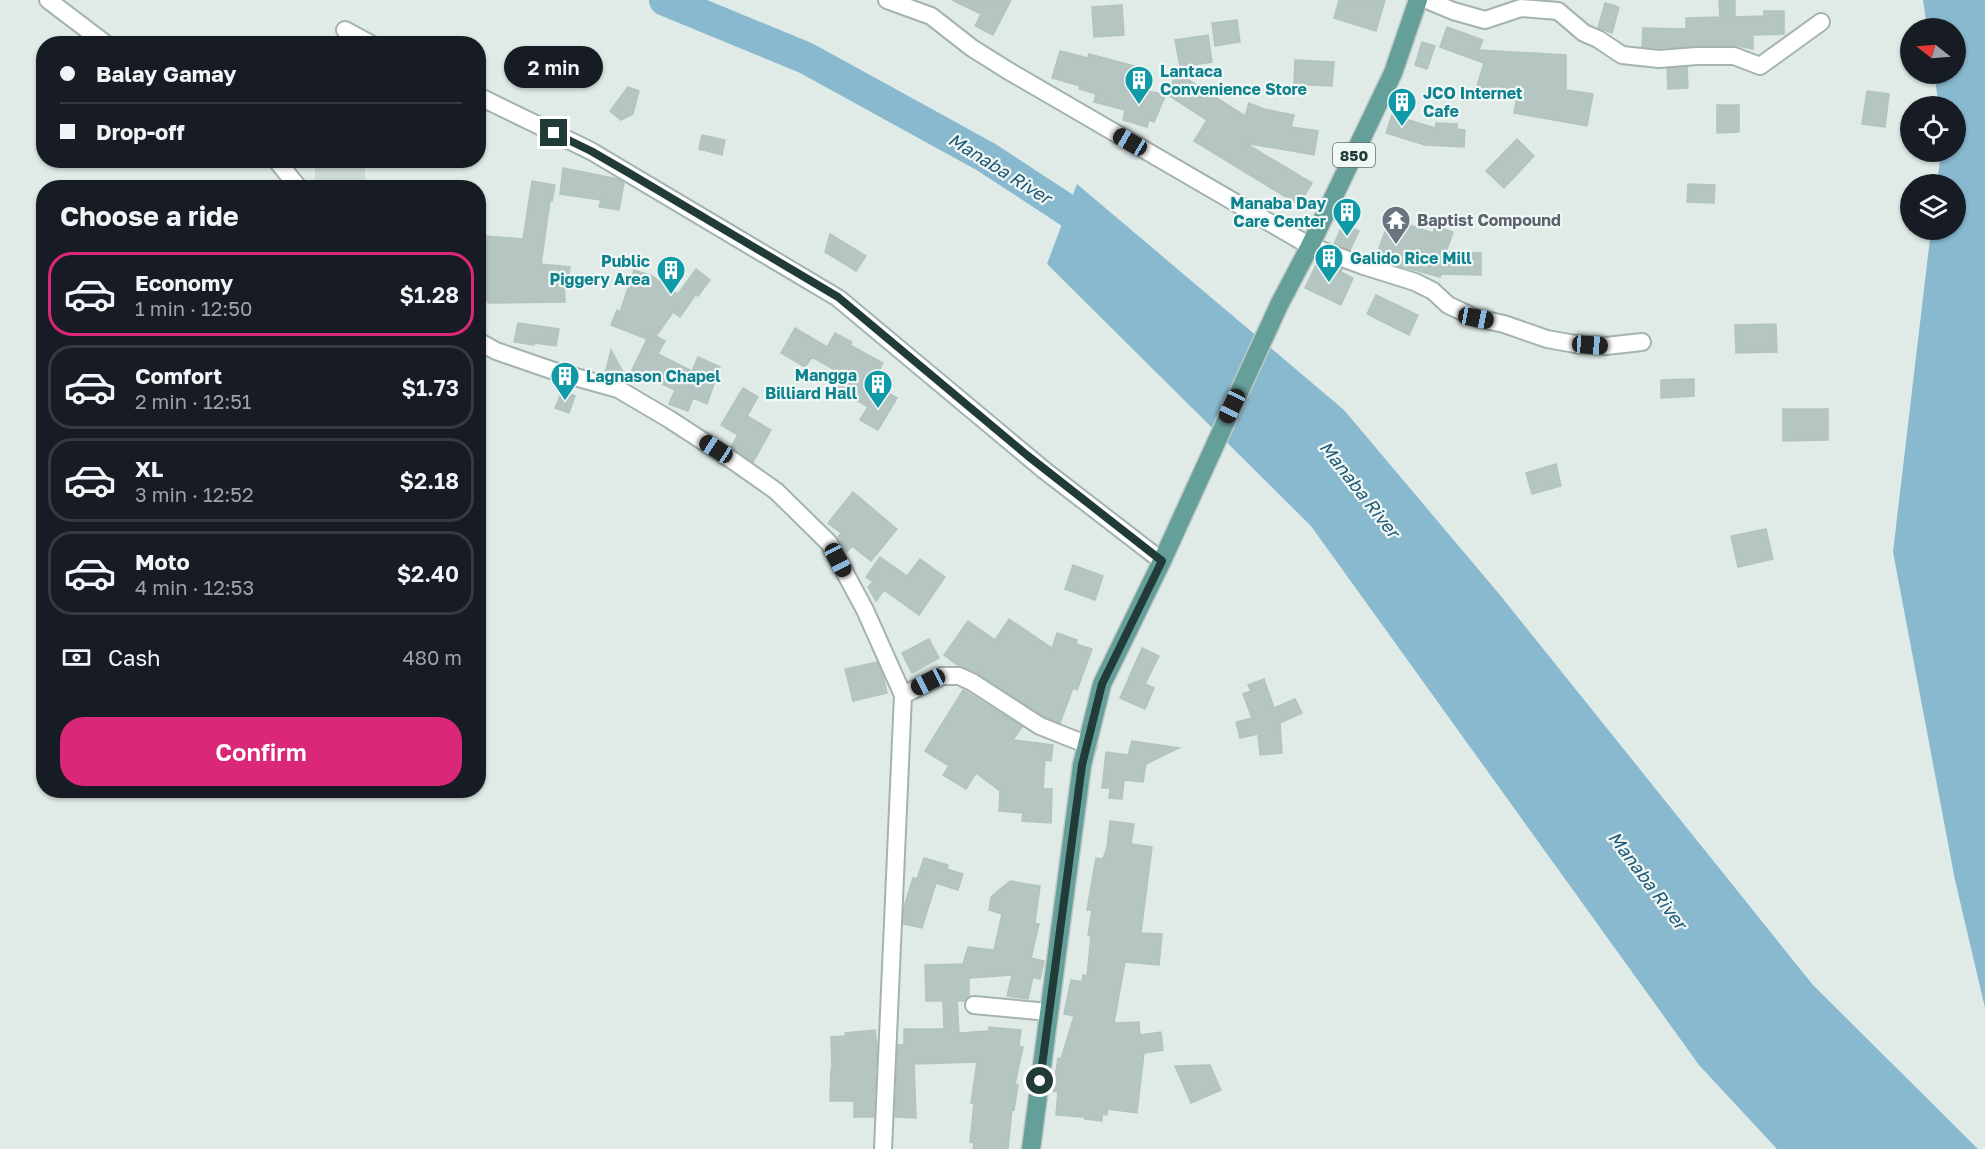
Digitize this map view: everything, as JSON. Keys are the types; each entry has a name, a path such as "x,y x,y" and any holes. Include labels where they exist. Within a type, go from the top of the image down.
{"main road":[{"name":"850","path":"1031,1149 1082,765 1102,684 1279,305 1310,246 1393,73 1418,0"}],"street":[{"path":"48,0 95,36"},
{"path":"888,0 931,16 972,48 1007,70 1310,246 1415,282 1433,291 1448,305 1476,318 1504,324 1547,339 1606,346 1642,342"},
{"path":"1427,0 1453,11 1485,20 1521,8 1558,11 1584,33 1598,39 1622,55 1659,59 1734,56 1760,66 1821,22"},
{"path":"345,30 356,36"},
{"path":"486,100 591,151 838,297 1028,456 1164,555"},
{"path":"283,168 292,180"},
{"path":"486,346 554,371 618,389 669,419 776,491 829,543 864,609 903,695 883,1149"},
{"path":"903,695 942,676 959,676 1040,726 1088,745"},
{"path":"974,1005 1049,1012"}],"shaded area":[{"path":"315,168 365,168 365,180 315,180"}],"water":[{"path":"1923,0 1985,0 1985,1008 1955,880 1893,552 1930,240 1966,240 1966,174 1938,174 1940,162 1966,162 1966,96 1937,96 1936,84 1966,84 1966,18 1926,18"},
{"path":"1077,184 1344,410 1500,595 1813,985 1978,1149 1777,1149 1699,1065 1311,526 1047,264"}],"building":[{"path":"952,0 1011,0 993,35 975,26 981,14"},
{"path":"1339,0 1385,0 1376,31 1334,18"},
{"path":"1719,0 1735,0 1735,17 1764,16 1764,11 1784,11 1784,34 1753,35 1753,49 1734,45 1642,47 1643,28 1686,29 1686,18 1720,17"},
{"path":"1605,3 1619,7 1612,33 1598,28"},
{"path":"1122,5 1124,35 1094,37 1092,7"},
{"path":"1237,20 1240,42 1215,46 1212,23"},
{"path":"1447,27 1483,40 1479,50 1566,55 1566,90 1593,94 1587,126 1514,113 1517,97 1477,86 1484,63 1440,47"},
{"path":"1208,35 1212,62 1180,67 1175,40"},
{"path":"1422,42 1435,46 1427,69 1415,65"},
{"path":"1060,51 1088,58 1089,54 1138,67 1132,89 1166,94 1154,122 1149,120 1147,127 1123,120 1125,110 1094,102 1096,94 1079,89 1080,86 1052,78"},
{"path":"1295,60 1334,62 1332,86 1294,84"},
{"path":"1687,67 1688,88 1668,89 1667,69"},
{"path":"1176,72 1245,116 1249,103 1264,109 1294,115 1291,127 1318,131 1314,155 1245,143 1312,183 1299,205 1194,141 1207,120 1168,95"},
{"path":"628,87 639,91 633,114 621,120 610,111"},
{"path":"1867,91 1889,94 1885,127 1862,124"},
{"path":"1717,105 1739,105 1739,132 1717,133"},
{"path":"1392,115 1435,128 1436,123 1457,124 1457,129 1465,130 1464,147 1425,145 1386,133"},
{"path":"702,135 725,140 722,155 699,149"},
{"path":"1517,139 1534,156 1504,188 1486,171"},
{"path":"563,168 618,179 624,183 619,210 599,207 601,200 560,194"},
{"path":"532,181 555,185 552,201 550,201 541,264 570,267 568,282 564,282 565,302 488,303 486,301 486,236 523,239"},
{"path":"1688,184 1715,185 1714,203 1687,202"},
{"path":"1390,218 1433,233 1435,226 1453,232 1446,252 1481,253 1481,275 1441,274 1440,277 1375,259"},
{"name":"Manaba Day Care Center","path":"1343,224 1359,231 1350,250 1334,244"},
{"path":"830,234 866,256 856,271 825,252"},
{"name":"Galido Rice Mill","path":"1318,261 1342,269 1341,272 1353,278 1341,305 1305,288"},
{"path":"696,269 710,280 698,296 696,294 680,317 673,312 656,336 665,341 658,354 692,371 698,357 720,367 707,404 693,398 688,411 669,404 675,390 632,370 647,339 611,325 617,310 620,312 634,270 652,276 678,294"},
{"path":"1376,295 1418,315 1409,335 1367,314"},
{"path":"518,323 559,329 556,346 514,342"},
{"path":"1776,324 1777,352 1736,353 1735,325"},
{"path":"795,328 827,347 835,333 852,342 850,345 883,363 872,383 897,398 878,430 860,420 868,407 837,389 844,375 812,357 805,367 781,353"},
{"path":"611,350 623,372 620,379 605,374"},
{"path":"1694,379 1694,396 1661,398 1661,380"},
{"path":"743,388 758,397 747,416 771,430 753,462 731,447 738,435 721,425"},
{"name":"Lagnason Chapel","path":"562,391 575,396 569,413 555,408"},
{"path":"1783,409 1828,409 1828,440 1783,441"},
{"path":"1556,464 1561,486 1532,494 1526,473"},
{"path":"853,492 897,529 871,561 852,546 847,552 838,537 841,533 828,523"},
{"path":"1766,529 1773,559 1738,567 1731,536"},
{"path":"880,557 907,576 920,559 945,577 919,615 884,590 876,601 868,587 873,582 866,577"},
{"path":"1073,565 1103,576 1095,600 1065,589"},
{"path":"1009,619 1052,648 1057,633 1077,640 1076,644 1092,649 1077,690 1073,688 1060,723 1045,717 978,673 959,666 944,655 968,621 995,640"},
{"path":"929,639 939,658 912,673 902,653"},
{"path":"1142,648 1159,656 1145,684 1154,688 1145,709 1120,698"},
{"path":"877,662 887,693 853,701 845,669"},
{"path":"1264,679 1274,708 1295,699 1302,713 1280,723 1282,753 1260,755 1258,734 1240,738 1236,722 1252,718 1243,694 1251,691 1248,685"},
{"path":"963,690 1022,727 1013,740 1053,745 1051,761 1045,760 1043,789 1052,789 1051,823 1022,821 1023,813 999,811 1000,791 976,773 966,789 943,775 949,766 925,751"},
{"path":"1132,741 1179,748 1146,764 1143,782 1124,780 1122,799 1109,798 1110,788 1102,788 1106,752 1128,755"},
{"path":"1110,821 1134,824 1131,844 1152,847 1141,933 1162,934 1159,965 1125,962 1114,1023 1139,1022 1140,1035 1161,1032 1163,1050 1144,1053 1137,1113 1107,1109 1107,1115 1102,1114 1102,1121 1056,1115 1058,1092 1053,1091 1058,1058 1061,1059 1074,1016 1064,1014 1071,980 1082,982 1083,975 1087,976 1091,936 1088,935 1092,910 1087,910 1096,858 1103,859"},
{"path":"924,858 948,865 947,869 963,874 958,890 936,883 922,928 903,924 904,907 913,878 917,879"},
{"path":"1010,881 1040,886 1035,923 1039,924 1031,958 1044,961 1040,979 1033,977 1028,999 1007,996 1012,975 969,978 969,996 965,1001 957,1001 959,1033 989,1031 989,1027 1021,1030 1019,1046 1023,1047 1015,1084 1018,1085 1014,1110 1012,1109 1008,1149 973,1149 974,1143 970,1142 974,1103 971,1103 977,1062 914,1064 916,1118 895,1117 898,1045 904,1045 904,1029 944,1029 943,1001 926,1001 925,965 963,964 968,947 994,950 1002,914 989,910 991,897"},
{"path":"875,1030 877,1045 874,1117 854,1117 854,1101 830,1101 831,1037"},
{"path":"1210,1065 1221,1090 1191,1103 1175,1066"}],"waterway":[{"name":"Manaba River","path":"665,0 806,58 986,157 1102,233"}],"place":[{"name":"Lantaca Convenience Store","path":"1139,106"},
{"name":"JCO Internet Cafe","path":"1402,128"},
{"name":"Manaba Day Care Center","path":"1347,238"},
{"name":"Baptist Compound","path":"1396,246"},
{"name":"Galido Rice Mill","path":"1329,284"},
{"name":"Public Piggery Area","path":"671,296"},
{"name":"Lagnason Chapel","path":"565,402"},
{"name":"Mangga Billiard Hall","path":"878,410"}],"route":[{"path":"554,133 591,151 838,297 1028,456 1162,561 1102,684 1082,765 1040,1081"}]}
